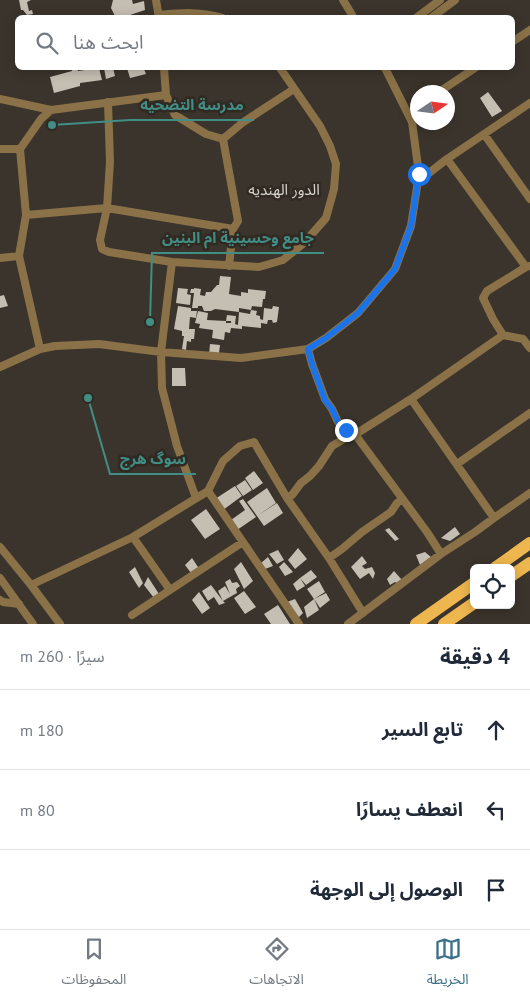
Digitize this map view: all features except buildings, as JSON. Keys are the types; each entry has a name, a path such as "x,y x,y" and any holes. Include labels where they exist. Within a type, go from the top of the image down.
{"highway":[{"path":"501,564 530,543"},
{"path":"515,573 530,563"},
{"path":"416,624 470,586"},
{"path":"444,624 470,606"}],"street":[{"path":"156,0 159,15"},
{"path":"343,0 352,15"},
{"path":"420,15 440,0"},
{"path":"435,15 455,0"},
{"path":"168,15 185,13 210,15"},
{"path":"515,40 530,30"},
{"path":"164,70 166,95 175,115 206,134 223,139"},
{"path":"108,102 110,162 107,208 100,240 102,249 109,252 172,262 259,267 283,260 304,243 326,218 334,189 336,164 330,146 320,126 281,70"},
{"path":"0,367 40,349 55,346 99,344 161,352 241,358 308,349 326,338 358,313 395,269 411,226 419,174 412,122 386,70"},
{"path":"450,85 472,70"},
{"path":"223,139 242,123 294,89"},
{"path":"0,99 51,110 166,95"},
{"path":"419,174 429,173 530,103"},
{"path":"40,349 19,256 26,215 20,149 41,119 51,110"},
{"path":"484,134 530,199"},
{"path":"223,139 238,220 233,229 229,266"},
{"path":"0,149 20,149"},
{"path":"447,159 528,267 487,291 483,298 503,335 522,339 530,348"},
{"path":"26,215 107,208 233,229"},
{"path":"0,258 19,256"},
{"path":"172,262 161,352 162,388 177,446 196,498"},
{"path":"287,498 319,466 332,446 359,432 411,399 503,335"},
{"path":"308,349 325,400 338,422 346,430 354,433 441,554"},
{"path":"411,399 494,518"},
{"path":"457,464 530,413"},
{"path":"31,585 133,537 208,491 222,461 240,446 254,442 287,498 329,558 364,613"},
{"path":"208,491 299,624"},
{"path":"348,624 441,554 530,493"},
{"path":"329,558 391,512 402,499"},
{"path":"133,537 170,590"},
{"path":"132,615 243,542"},
{"path":"0,547 60,624"},
{"path":"0,578 33,624"},
{"path":"0,600 19,604"}],"place":[{"name":"مدرسة التضحيه","path":"52,125"},
{"name":"جامع وحسينية ام البنين","path":"150,322"},
{"name":"سوگ هرج","path":"88,398"}],"district":[{"name":"الدور الهنديه","path":"284,190"}],"route":[{"path":"346,430 338,422 325,400 308,349 326,338 358,313 395,269 411,226 419,174"}]}
